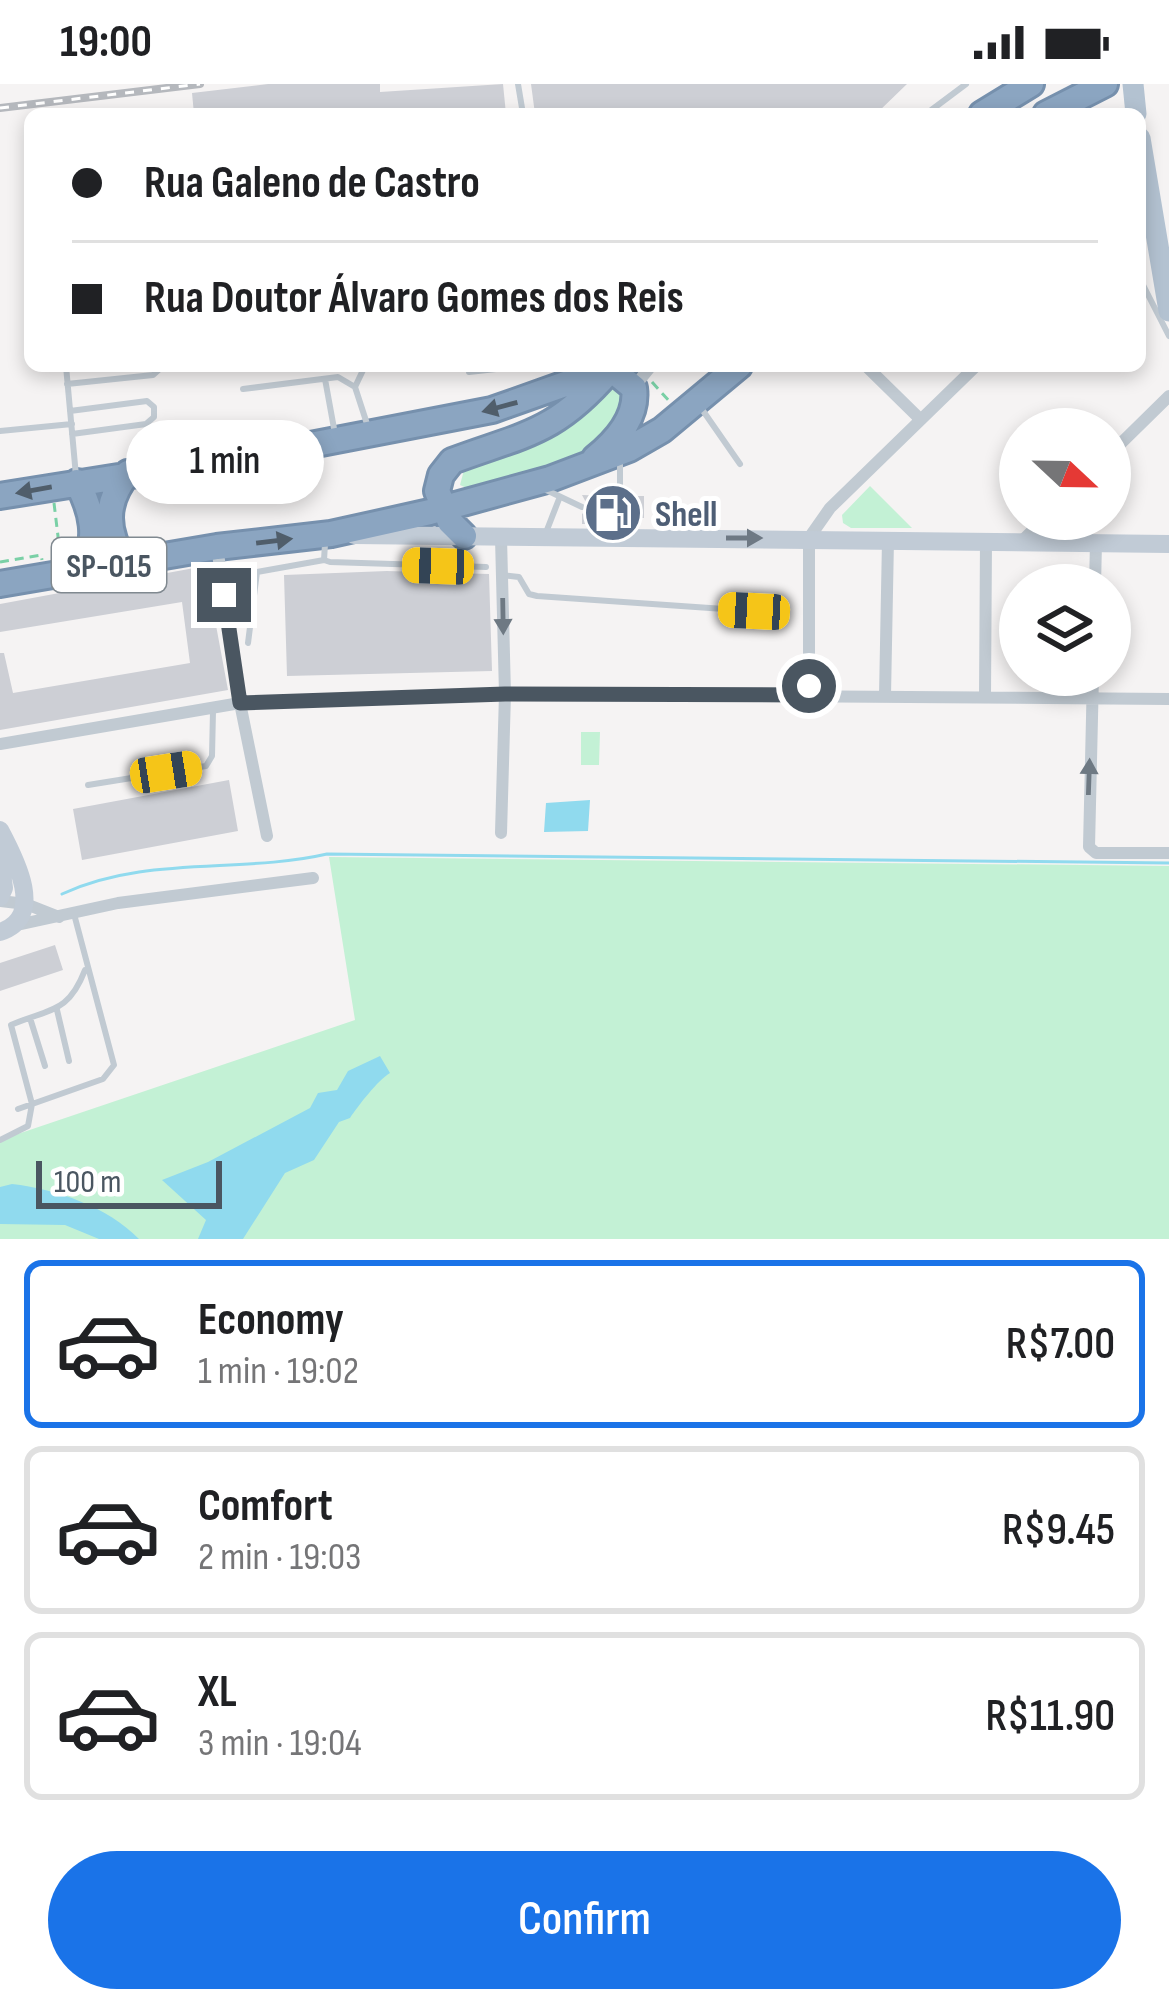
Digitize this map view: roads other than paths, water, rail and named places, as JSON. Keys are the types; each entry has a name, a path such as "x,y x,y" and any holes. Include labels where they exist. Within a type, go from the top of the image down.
{"highway":[{"path":"992,108 1031,84"},
{"path":"1058,108 1105,84"},
{"path":"464,536 443,509 438,483 452,460 536,433 588,396 610,372"},
{"name":"SP-015","path":"0,584 218,548 327,543 534,483 620,452 689,409 732,372"},
{"name":"SP-015","path":"0,496 492,410 567,376"},
{"path":"584,466 620,433 643,376"},
{"path":"125,563 108,514 128,473"},
{"path":"64,485 87,500 94,537 73,571"}],"main road":[{"path":"1146,215 1169,311"}],"street":[{"path":"1008,108 1047,84"},
{"path":"872,372 919,418"},
{"path":"809,695 809,538 830,508 969,372"},
{"path":"1131,433 1169,396"},
{"path":"327,543 618,532 1169,544"},
{"path":"501,538 505,694 501,832"},
{"path":"886,696 888,540"},
{"path":"986,541 986,696"},
{"path":"1096,543 1096,564"},
{"path":"218,548 240,703 267,836"},
{"path":"0,744 240,703 505,694 1169,699"},
{"path":"1092,698 1088,839 1096,853 1169,853"},
{"path":"0,830 26,904 25,915 7,928"},
{"path":"0,859 4,888 0,899 67,916"},
{"path":"7,928 118,903 313,878"}],"lane":[{"path":"934,108 966,84"},
{"path":"1146,212 1169,247"},
{"path":"1146,291 1169,336"},
{"path":"64,485 72,429 66,372"},
{"path":"67,384 156,372"},
{"path":"355,387 362,372"},
{"path":"243,388 338,377 355,387 370,434"},
{"path":"325,379 336,440"},
{"path":"0,431 146,424 154,417 154,407 147,401 70,410"},
{"path":"689,409 740,464"},
{"path":"620,452 620,496"},
{"path":"534,483 582,507"},
{"path":"545,538 559,499"},
{"path":"248,643 257,572 327,543 486,567"},
{"path":"502,575 519,577 529,593 537,596 754,611"},
{"path":"88,785 206,766 212,756 213,707"},
{"path":"18,1109 103,1079 114,1065 67,916"},
{"path":"0,1141 28,1126 32,1104 11,1027 71,1000 86,966"},
{"path":"57,1010 69,1061"},
{"path":"31,1018 45,1066"}],"water":[{"path":"590,800 588,831 544,832 546,803"},
{"path":"380,1056 390,1073 350,1118 339,1122 314,1160 285,1173 243,1239 198,1239 206,1220 162,1180 208,1162 310,1108 318,1093 337,1090 348,1071"},
{"path":"12,1184 80,1201 139,1239 99,1239 65,1225 0,1224 0,1187"}],"waterway":[{"path":"62,894 94,882 159,869 327,854 1169,863"}],"railway":[{"path":"0,108 200,84"}],"place":[{"name":"Shell","path":"613,513"}]}
